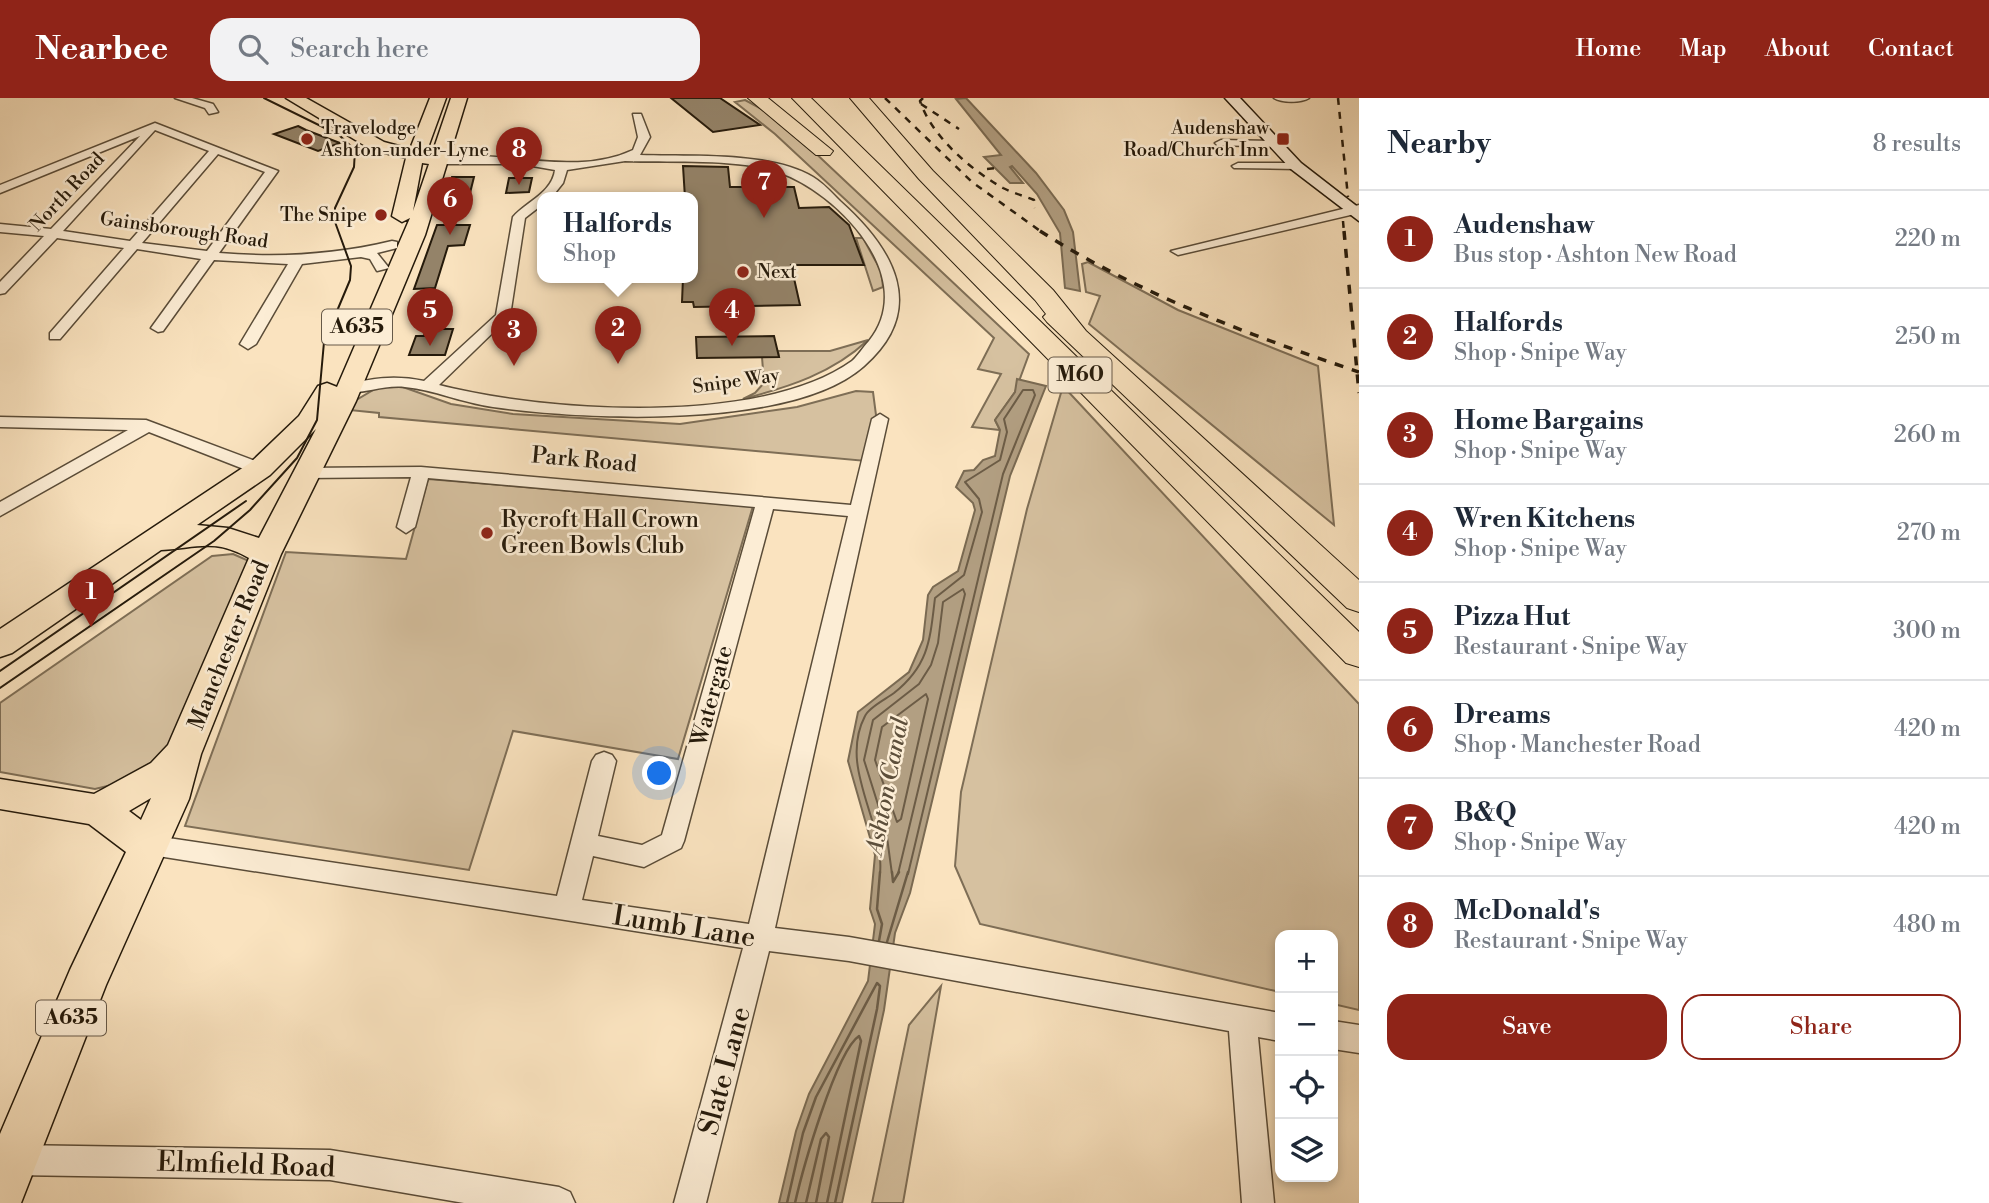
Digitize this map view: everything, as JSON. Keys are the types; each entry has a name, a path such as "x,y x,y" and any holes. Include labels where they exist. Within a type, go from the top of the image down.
{"highway":[{"path":"294,98 378,146 395,165 403,192"},
{"path":"321,98 429,156"},
{"name":"Manchester Road","path":"7,1176 85,984 170,799 183,754 266,554 348,389 415,235 438,98"},
{"name":"Manchester Road","path":"260,469 290,442 320,405 392,245 403,192 429,156 459,98"},
{"name":"M60","path":"801,98 1359,654"},
{"name":"M60","path":"824,98 1359,600"},
{"name":"M60","path":"859,98 926,175 1044,295 1076,336"},
{"name":"M60","path":"762,100 1016,314"},
{"path":"378,146 429,156"},
{"path":"260,469 304,474"},
{"name":"A635","path":"0,645 260,469"},
{"name":"A635","path":"147,545 214,533 239,540 266,554"},
{"name":"A635","path":"98,810 164,773 183,754"},
{"name":"Lumb Lane","path":"0,794 98,810 148,846"}],"main road":[{"path":"1232,98 1296,166 1356,212"}],"street":[{"path":"180,98 209,106 213,111"},
{"path":"1279,98 1304,98"},
{"path":"0,189 158,123 272,171 158,328"},
{"name":"North Road","path":"0,290 158,123"},
{"path":"1221,143 1276,144"},
{"path":"100,149 131,152"},
{"path":"55,336 216,149"},
{"name":"Snipe Way","path":"348,389 372,381 396,379 429,385 474,399 546,408 623,411 719,407 778,398 827,381 866,358 880,340 894,300 888,265 864,230 807,179 766,166 625,158 561,167 521,161 429,156"},
{"path":"1238,166 1296,166"},
{"path":"551,192 562,176 561,167"},
{"path":"429,385 503,316 519,217 537,203"},
{"path":"1178,251 1356,212"},
{"name":"Gainsborough Road","path":"0,228 56,231 210,254 296,263 362,253 392,245"},
{"path":"362,253 375,256 382,268"},
{"path":"248,344 296,263"},
{"path":"759,938 880,419"},
{"path":"0,422 146,425 260,469"},
{"path":"0,510 146,425"},
{"path":"406,527 421,472"},
{"name":"Park Road","path":"304,474 421,472 859,511"},
{"name":"Watergate","path":"584,844 644,856 672,841 766,502"},
{"path":"567,909 604,761"},
{"name":"Lumb Lane","path":"148,846 759,938 849,949 1275,1026"},
{"name":"Slate Lane","path":"690,1203 759,938"},
{"path":"1242,1021 1258,1203"},
{"path":"1338,1036 1359,1038"},
{"name":"Elmfield Road","path":"7,1176 330,1165 559,1203"}],"shaded area":[{"path":"745,100 767,112 809,147 1029,354 1015,392 995,420 1000,430 972,427 1001,374 978,369 994,338 775,134 735,102"},
{"path":"856,238 863,238 881,271 883,287 873,291"},
{"path":"1088,262 1178,310 1318,366 1334,525 1089,324 1100,296 1086,292 1082,264"},
{"path":"868,340 825,370 743,399 755,393 764,383 762,357 779,357 778,351 830,351"},
{"path":"380,386 400,386 451,404 513,414 680,424 797,407 856,391 873,392 876,415 866,461 379,417 379,413 349,410 353,402"},
{"path":"1063,386 1359,704 1359,1010 1338,1005 1338,930 1275,930 1275,991 980,924 955,866 961,792 1027,509"},
{"path":"428,479 753,506 678,759 513,731 469,870 185,826 286,552 406,559"},
{"path":"233,554 249,561 172,748 124,782 95,789 0,772 0,703 212,556"},
{"path":"941,986 903,1203 872,1203 909,1025"}],"water":[{"path":"966,98 1036,173 1064,210 1073,232 1080,291 1065,288 1060,233 1037,194 1012,166 1010,167 1023,183 1010,183 984,157 1001,155 956,99"},
{"name":"Ashton Canal","path":"1017,379 1046,386 1010,476 910,893 895,933 884,1010 842,1203 779,1203 796,1131 809,1094 868,981 875,924 870,909 875,855 848,761 858,712 909,672 923,640 928,595 933,587 958,571 975,510 973,503 956,487 964,471 974,470 983,460 995,456 1000,430 995,420 1015,392"}],"building":[{"path":"671,98 720,98 760,125 713,132"},
{"name":"Travelodge Ashton-under-Lyne","path":"298,126 340,143 318,151 274,134"},
{"path":"683,166 728,167 730,187 794,187 799,208 829,207 849,225 864,265 791,265 800,305 694,307 693,302 682,302 683,283 698,283 698,192 685,192"},
{"path":"452,177 474,177 470,193 447,193"},
{"path":"509,178 532,178 529,192 506,193"},
{"path":"437,225 470,225 464,245 448,246 435,288 414,289"},
{"path":"426,329 453,329 445,355 409,355 416,336 424,336"},
{"path":"774,336 779,357 697,358 696,337"}],"tram line":[{"path":"0,688 214,541 250,510 297,458 317,420 324,342 350,280 351,266 335,222 335,208 354,167 355,150 339,135 264,98"},
{"path":"0,671 246,501"}],"railway":[{"path":"885,98 972,182 1041,232"},
{"path":"922,104 920,101 923,98"},
{"path":"1338,98 1348,197"},
{"path":"922,104 959,129"},
{"path":"922,104 943,140 966,162 1007,190 1034,200 1035,208"},
{"path":"987,169 998,168"},
{"path":"1343,221 1344,233"},
{"path":"1344,231 1357,371"},
{"path":"1041,232 1155,294 1236,328 1357,371"},
{"path":"1357,371 1359,393"}],"place":[{"name":"Travelodge Ashton-under-Lyne","path":"307,139"},
{"name":"Audenshaw Road/Church Inn","path":"1283,139"},
{"name":"McDonald's","path":"519,185"},
{"name":"The Snipe","path":"381,215"},
{"name":"B&Q","path":"764,218"},
{"name":"Dreams","path":"450,235"},
{"name":"Next","path":"743,272"},
{"name":"Pizza Hut","path":"430,346"},
{"name":"Wren Kitchens","path":"732,346"},
{"name":"Halfords","path":"618,364"},
{"name":"Home Bargains","path":"514,366"},
{"name":"Rycroft Hall Crown Green Bowls Club","path":"487,533"},
{"name":"Audenshaw","path":"91,627"}]}
